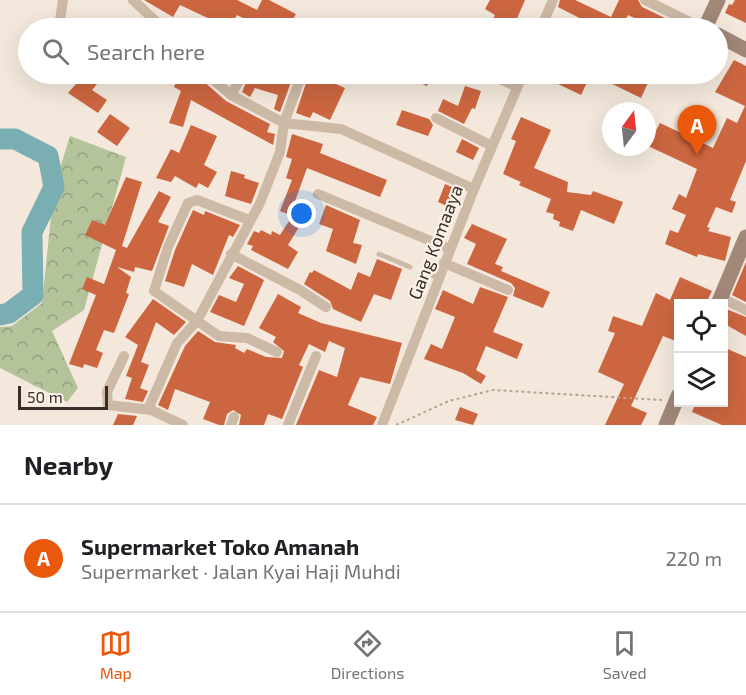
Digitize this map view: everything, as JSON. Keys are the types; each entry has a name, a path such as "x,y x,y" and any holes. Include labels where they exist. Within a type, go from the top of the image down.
{"street":[{"path":"60,18 63,0"},
{"path":"133,0 152,18"},
{"path":"545,18 553,0"},
{"path":"645,0 683,18"},
{"path":"709,18 718,0"},
{"path":"728,41 746,50"},
{"path":"218,84 231,95 284,123 341,129 474,189"},
{"path":"231,95 237,84"},
{"path":"151,410 150,405 177,343 197,321 260,203 280,152 284,123 298,84"},
{"path":"511,84 517,87"},
{"name":"Gang Komaaya","path":"382,425 438,278 518,84"},
{"path":"436,118 492,146"},
{"path":"318,194 450,249"},
{"path":"249,220 197,200 188,203 170,242 154,291 219,336 248,338 277,352"},
{"path":"720,299 743,253 746,237"},
{"path":"231,254 300,290 326,307"},
{"path":"444,263 508,290"},
{"path":"728,303 746,310"},
{"path":"124,356 107,392 108,405 151,410 178,424"},
{"path":"288,425 316,356"},
{"path":"668,425 675,407"}],"lane":[{"path":"379,254 410,267"},
{"path":"423,272 438,278"}],"path":[{"path":"396,425 448,401 493,390 674,398"}],"green space":[{"path":"70,136 126,157 84,310 52,331 78,388 67,402 0,368 0,327 12,326 42,303 54,187"}],"building":[{"path":"144,0 237,0 257,10 262,0 269,0 296,14 294,18 243,18 237,15 235,18 208,18 180,5 173,17"},
{"path":"490,0 525,0 517,18 493,18 495,15 485,9"},
{"path":"560,0 575,0 611,17 619,0 638,0 642,7 665,18 635,18 628,15 626,18 579,18 558,7"},
{"path":"735,0 746,0 746,23 725,13 729,4 732,5"},
{"path":"734,60 746,66 746,161 730,200 736,202 732,213 716,207 707,227 710,228 708,231 731,237 725,261 698,254 697,257 665,244 670,230 678,233 686,215 672,209 679,194 686,198 697,169 656,150 656,131 660,123 713,148 727,118 737,123 745,106 715,92 720,84 728,84 728,70"},
{"path":"76,84 97,84 92,90 107,100 98,113 68,93"},
{"path":"175,84 207,84 226,101 270,124 267,132 275,134 273,145 191,100 183,127 169,123 181,91 174,87"},
{"path":"246,84 290,84 280,112 274,109 278,95 255,88 250,97 242,92"},
{"path":"306,84 336,84 345,88 330,120 313,112 310,118 296,113"},
{"path":"558,84 586,84 581,95"},
{"path":"612,84 647,84 641,98"},
{"path":"465,86 481,91 475,109 472,108 464,124 438,111 443,99 458,106"},
{"path":"402,110 429,119 433,125 428,136 396,125"},
{"path":"110,114 130,128 117,146 97,132"},
{"path":"521,117 551,130 534,168 568,182 567,192 591,195 593,191 623,202 614,224 581,210 573,231 559,226 560,222 553,219 554,214 546,212 551,199 519,185 521,182 503,174 516,141 511,139"},
{"path":"191,125 217,136 204,165 217,172 208,188 199,183 196,188 175,176 171,182 156,178 171,149 179,153"},
{"path":"292,134 323,144 320,153 387,180 380,197 307,168 290,215 280,211 292,180 286,178 292,159 286,157"},
{"path":"462,139 479,148 473,160 456,152"},
{"path":"231,171 245,175 244,178 259,183 251,204 225,196"},
{"path":"126,177 142,182 122,246 127,248 159,191 171,197 158,222 169,226 152,271 135,267 134,272 117,267 131,277 126,293 129,294 114,333 104,330 96,350 103,353 97,368 84,364 83,368 69,364 96,295 82,289 87,277 104,284 116,250 85,235 92,220 105,225"},
{"path":"445,184 459,190 451,208 438,202"},
{"path":"326,205 360,220 353,243 362,245 356,264 326,251 333,229 319,224"},
{"path":"193,210 204,215 205,211 240,225 233,237 229,235 213,275 192,264 184,287 165,281 175,250"},
{"path":"289,221 299,227 288,245 298,252 288,269 251,250 253,246 247,244 254,231 259,233 261,230 271,235 272,231 280,235"},
{"path":"472,224 507,239 495,264 503,267 501,271 550,292 543,308 513,296 515,288 511,283 467,264 476,244 464,238"},
{"path":"377,259 402,269 391,300 374,294 361,322 333,309 330,301 304,284 310,272 314,270 351,290 358,272 370,277"},
{"path":"746,262 746,302 732,295"},
{"path":"238,266 264,280 244,326 210,312 219,295 236,302 244,284 229,278"},
{"path":"680,277 712,291 708,299 674,299 674,340 663,336 631,406 647,413 641,425 605,425 624,384 598,372 615,333 608,331 613,316 642,326 656,293 670,300"},
{"path":"480,287 508,297 493,332 523,344 517,359 486,346 476,370 486,376 481,384 463,373 424,359 431,344 442,349 455,317 435,309 443,290 473,304"},
{"path":"278,294 301,307 298,313 321,323 402,343 390,384 360,377 348,405 377,417 373,425 296,425 319,370 337,377 345,348 329,341 325,352 309,344 299,365 303,367 282,419 268,414 264,425 239,425 241,415 233,410 227,414 224,425 219,425 203,419 210,402 175,389 168,410 158,405 185,346 198,331 215,342 236,345 235,348 244,353 247,349 266,357 282,358 284,351 273,342 276,337 259,328"},
{"path":"153,299 186,322 174,335 156,322 141,362 149,365 140,388 148,391 143,402 125,399 132,378 126,376 138,345 125,337"},
{"path":"728,310 746,317 746,336 728,326"},
{"path":"728,349 746,357 746,425 722,425 692,412 694,407 728,407"},
{"path":"460,407 478,414 473,425 455,420"},
{"path":"118,414 137,416 133,425 113,425"}],"waterway":[{"path":"0,139 15,139 48,156 54,187 32,232 33,295 9,313 0,315"}],"place":[{"name":"Supermarket Toko Amanah","path":"697,155"}]}
